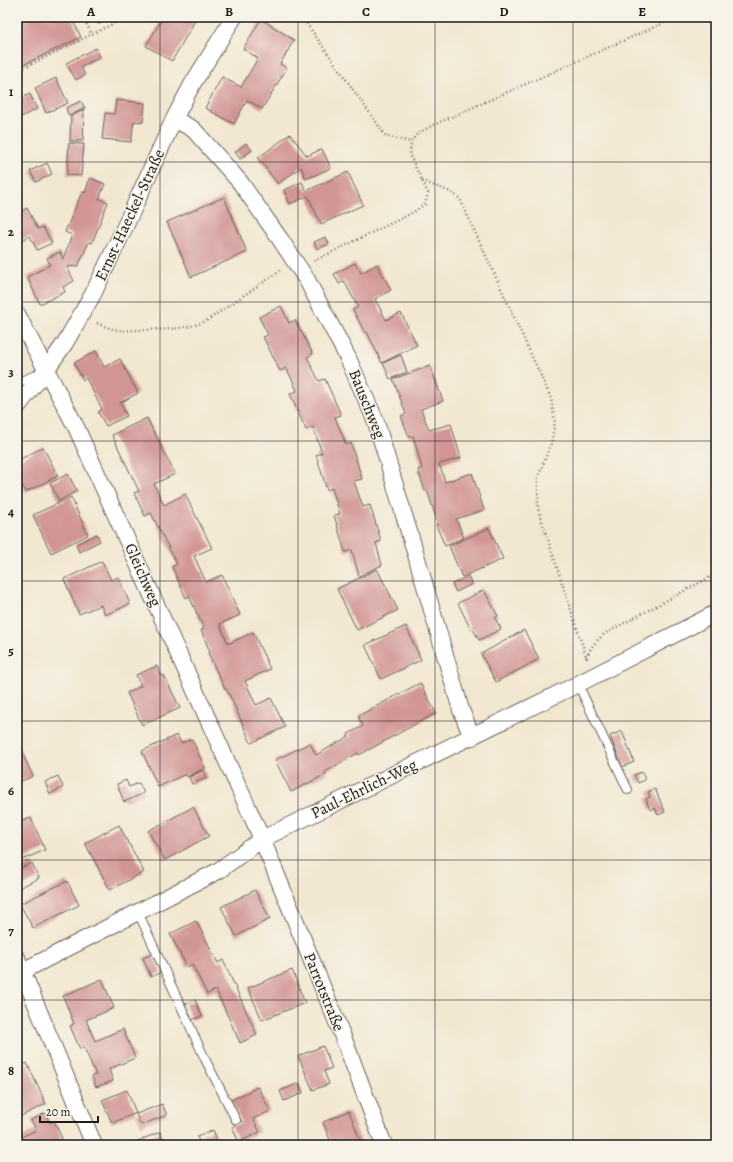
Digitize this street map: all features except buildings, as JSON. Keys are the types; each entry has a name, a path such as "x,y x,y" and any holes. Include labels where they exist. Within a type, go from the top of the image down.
{"street":[{"name":"Ernst-Haeckel-Straße","path":"17,407 65,343 93,294 174,119 193,83 234,17"},
{"name":"Bauschweg","path":"174,119 193,129 240,182 307,280 348,358 376,422 461,710 472,737"},
{"name":"Gleichweg","path":"17,314 76,427 262,839"},
{"name":"Paul-Ehrlich-Weg","path":"19,968 138,912 218,871 262,839 594,676 716,612"},
{"name":"Parrotstraße","path":"262,839 345,1042 384,1145"},
{"path":"19,968 94,1145"}],"lane":[{"path":"17,383 46,370"},
{"path":"578,684 628,790"},
{"path":"138,912 236,1120"}],"path":[{"path":"83,17 92,35"},
{"path":"17,71 127,17"},
{"path":"302,17 386,136 412,142"},
{"path":"81,314 106,327 117,330 173,329 187,328 198,325 297,265 412,213 425,204 428,193 410,156 412,142 417,134 431,126 677,17"},
{"path":"422,181 451,192 460,199 551,398 555,422 551,444 538,477 538,509 586,657 594,676"},
{"path":"578,684 586,657 593,645 604,634 716,574"}]}
